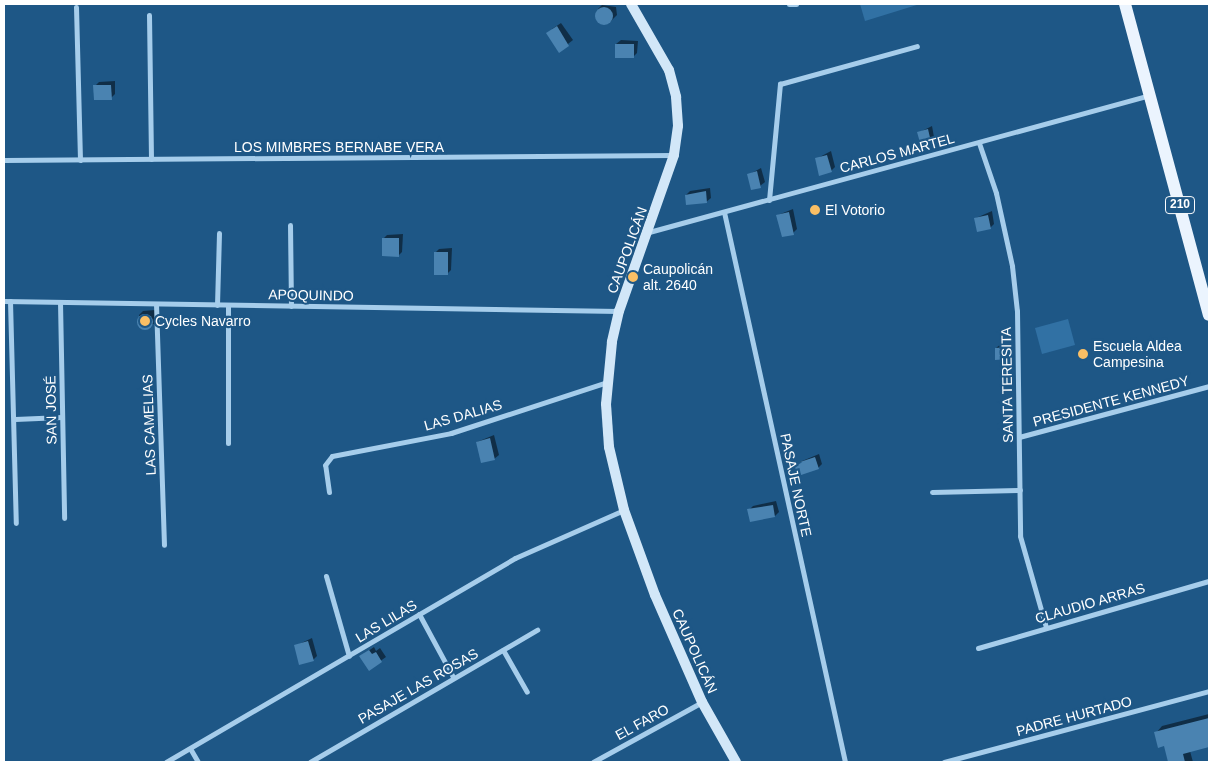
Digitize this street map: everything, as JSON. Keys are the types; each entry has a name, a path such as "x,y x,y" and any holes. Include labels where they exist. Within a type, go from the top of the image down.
{"main road":[{"name":"210","path":"1125,4 1209,315"}],"street":[{"name":"CAUPOLICÁN","path":"632,4 659,47 673,82 678,111 674,156 649,232 619,311 607,382 609,447 624,510 655,595 702,702 736,762"},
{"path":"789,4 796,4"},
{"path":"76,7 80,160"},
{"path":"149,15 151,159"},
{"path":"769,200 780,84 917,46"},
{"name":"CARLOS MARTEL","path":"649,232 1150,95"},
{"name":"SANTA TERESITA","path":"979,143 1002,219 1015,289 1020,536 1046,627"},
{"name":"LOS MIMBRES BERNABE VERA","path":"4,160 674,156"},
{"name":"PASAJE NORTE","path":"724,212 845,762"},
{"path":"290,225 291,306"},
{"path":"216,305 219,233"},
{"name":"APOQUINDO","path":"4,301 619,311"},
{"path":"10,302 15,420 16,523"},
{"name":"SAN JOSÉ","path":"60,302 64,518"},
{"name":"LAS CAMELIAS","path":"156,304 164,545"},
{"path":"228,305 228,443"},
{"name":"LAS DALIAS","path":"329,492 325,465 332,456 451,433 607,382"},
{"name":"PRESIDENTE KENNEDY","path":"1019,437 1209,386"},
{"path":"15,420 62,417"},
{"path":"932,492 1020,490"},
{"name":"LAS LILAS","path":"166,762 191,750 532,549 624,510"},
{"path":"326,576 349,656"},
{"name":"CLAUDIO ARRAS","path":"978,648 1209,581"},
{"path":"419,614 453,677"},
{"name":"PASAJE LAS ROSAS","path":"310,762 453,677 537,630"},
{"path":"503,650 527,692"},
{"name":"PADRE HURTADO","path":"944,762 1209,691"},
{"name":"EL FARO","path":"593,762 702,702"},
{"path":"191,750 198,762"}],"shaded area":[{"path":"860,4 920,4 865,21"},
{"path":"1068,319 1075,345 1042,354 1035,328"}],"building":[{"path":"604,7 610,10 613,16 610,22 604,25 598,22 595,16 598,10"},
{"path":"557,26 569,46 559,53 546,33"},
{"path":"615,44 634,44 634,58 615,58"},
{"path":"93,85 111,85 112,100 94,100"},
{"path":"928,129 931,142 921,146 917,132"},
{"path":"827,155 832,172 819,176 815,158"},
{"path":"757,171 761,188 751,190 747,174"},
{"path":"706,191 707,203 686,205 685,195"},
{"path":"789,212 794,235 782,237 776,215"},
{"path":"988,215 991,229 977,232 974,218"},
{"path":"382,238 399,238 399,257 382,256"},
{"path":"434,252 448,252 448,275 434,275"},
{"name":"Cycles Navarro","path":"145,314 151,316 153,322 151,328 145,330 139,328 137,322 139,316"},
{"path":"1008,347 1008,359 995,360 995,348"},
{"path":"490,438 495,460 481,463 476,442"},
{"path":"815,457 819,469 798,476 794,464"},
{"path":"773,505 775,517 750,522 747,509"},
{"path":"308,641 314,661 299,665 294,645"},
{"path":"369,650 372,654 376,652 382,662 369,671 359,656"},
{"path":"1209,718 1209,747 1183,754 1185,762 1168,762 1164,746 1158,748 1154,732"}],"place":[{"name":"El Votorio","path":"815,210"},
{"name":"Caupolicán alt. 2640","path":"633,277"},
{"name":"Cycles Navarro","path":"145,321"},
{"name":"Escuela Aldea Campesina","path":"1083,354"}]}
